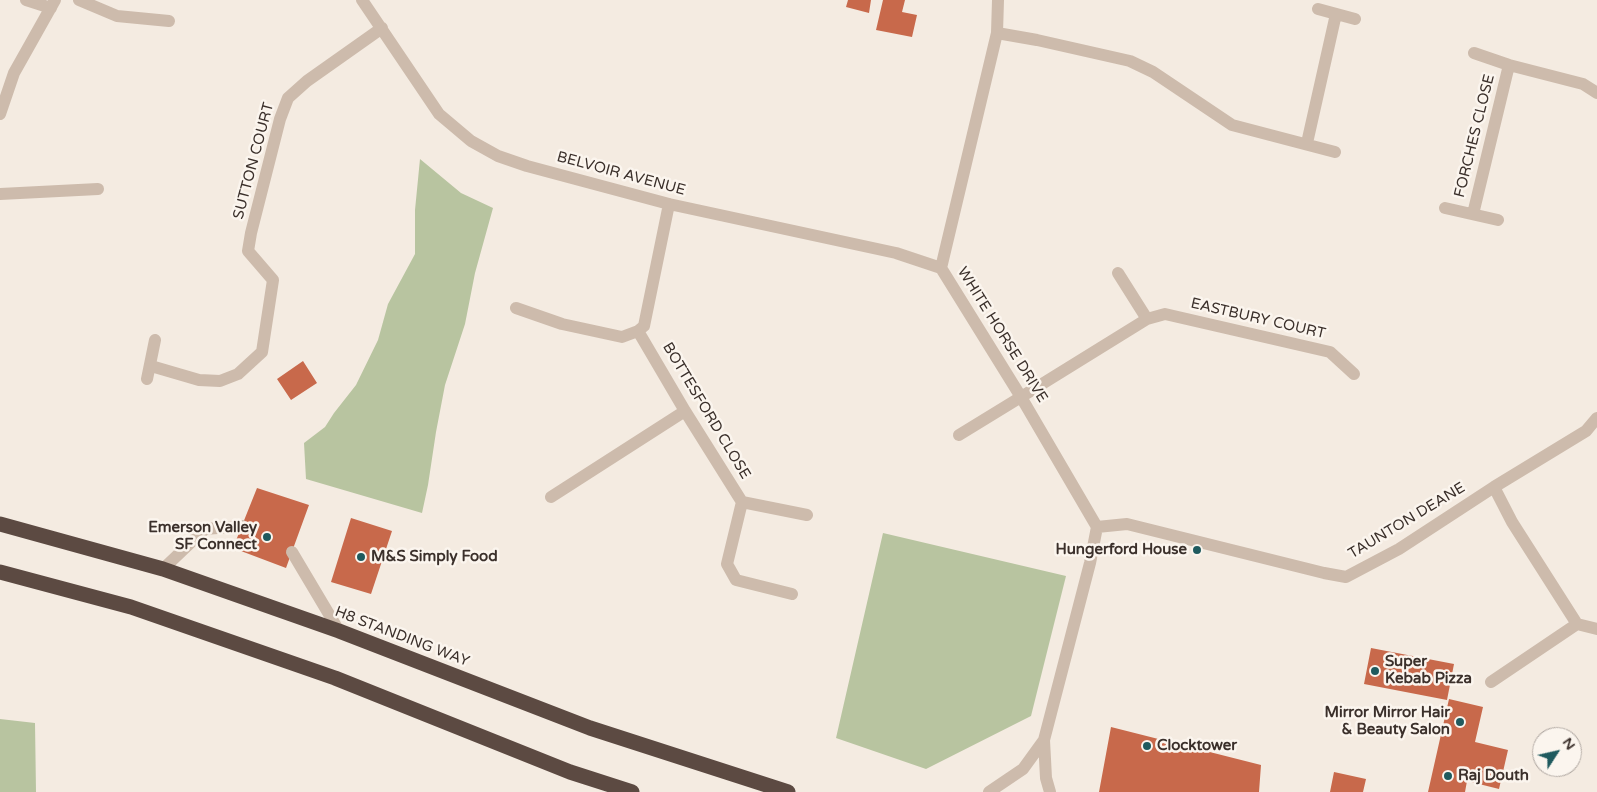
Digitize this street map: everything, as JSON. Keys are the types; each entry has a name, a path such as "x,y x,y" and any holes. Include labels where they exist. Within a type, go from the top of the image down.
{"highway":[{"name":"H8 STANDING WAY","path":"0,524 163,570 339,631 590,728 788,792"},
{"path":"0,572 131,607 335,678 570,772 632,792"}],"street":[{"path":"0,114 14,74 53,4 26,0"},
{"path":"79,0 117,16 169,21"},
{"name":"BELVOIR AVENUE","path":"362,0 439,114 471,141 498,156 528,166 669,204 896,254 941,268"},
{"name":"WHITE HORSE DRIVE","path":"998,0 997,33 941,268 1021,396 1097,527"},
{"path":"1318,9 1355,19"},
{"path":"1307,143 1336,14"},
{"name":"SUTTON COURT","path":"151,366 200,380 220,381 238,374 262,352 274,280 248,251 250,233 288,98 307,81 382,28"},
{"path":"997,33 1130,61 1153,72 1232,125 1307,143 1335,152"},
{"name":"FORCHES CLOSE","path":"1474,53 1509,65 1583,84 1597,93"},
{"name":"FORCHES CLOSE","path":"1473,214 1509,65"},
{"path":"0,194 98,189"},
{"path":"516,308 562,324 622,338 638,331 644,326 669,204"},
{"name":"FORCHES CLOSE","path":"1445,208 1498,220"},
{"path":"1118,273 1147,319"},
{"name":"EASTBURY COURT","path":"959,435 1147,319 1165,314 1330,352 1354,374"},
{"name":"BOTTESFORD CLOSE","path":"638,331 742,502 727,564 736,580 792,594"},
{"path":"147,379 155,340"},
{"path":"551,497 685,411"},
{"name":"TAUNTON DEANE","path":"1097,527 1127,524 1346,577 1398,549 1586,431 1597,418"},
{"path":"1494,487 1512,522 1577,624 1597,629"},
{"path":"742,502 807,515"},
{"path":"163,570 205,529 242,526"},
{"path":"1050,792 1046,778 1044,740 1090,563 1097,527"},
{"path":"292,552 339,631"},
{"path":"1490,682 1577,624"},
{"path":"989,792 1023,769 1044,740"}],"green space":[{"path":"420,159 461,193 493,208 475,273 465,324 445,385 422,513 306,479 304,443 325,427 356,385 378,340 388,304 415,254 415,210"},
{"path":"883,533 1066,576 1031,716 926,769 836,738"},
{"path":"0,719 35,723 36,792 0,792"}],"building":[{"path":"848,0 871,0 869,13 846,7"},
{"path":"883,0 905,0 902,12 917,15 912,37 876,30"},
{"path":"303,361 317,383 291,400 277,379"},
{"name":"Emerson Valley SF Connect","path":"257,488 309,505 286,568 233,548"},
{"name":"M&S Simply Food","path":"351,518 392,531 371,594 331,582"},
{"path":"1371,648 1454,664 1447,700 1364,684"},
{"path":"1449,699 1483,707 1475,742 1508,750 1499,789 1467,781 1465,792 1428,792"},
{"name":"Clocktower","path":"1111,727 1261,765 1259,792 1099,792"},
{"path":"1334,772 1366,779 1363,792 1330,792"}],"place":[{"name":"Emerson Valley SF Connect","path":"267,537"},
{"name":"Hungerford House","path":"1197,550"},
{"name":"M&S Simply Food","path":"361,557"},
{"name":"Super Kebab Pizza","path":"1375,671"},
{"name":"Mirror Mirror Hair & Beauty Salon","path":"1460,722"},
{"name":"Clocktower","path":"1147,746"},
{"name":"Raj Douth","path":"1448,776"}]}
